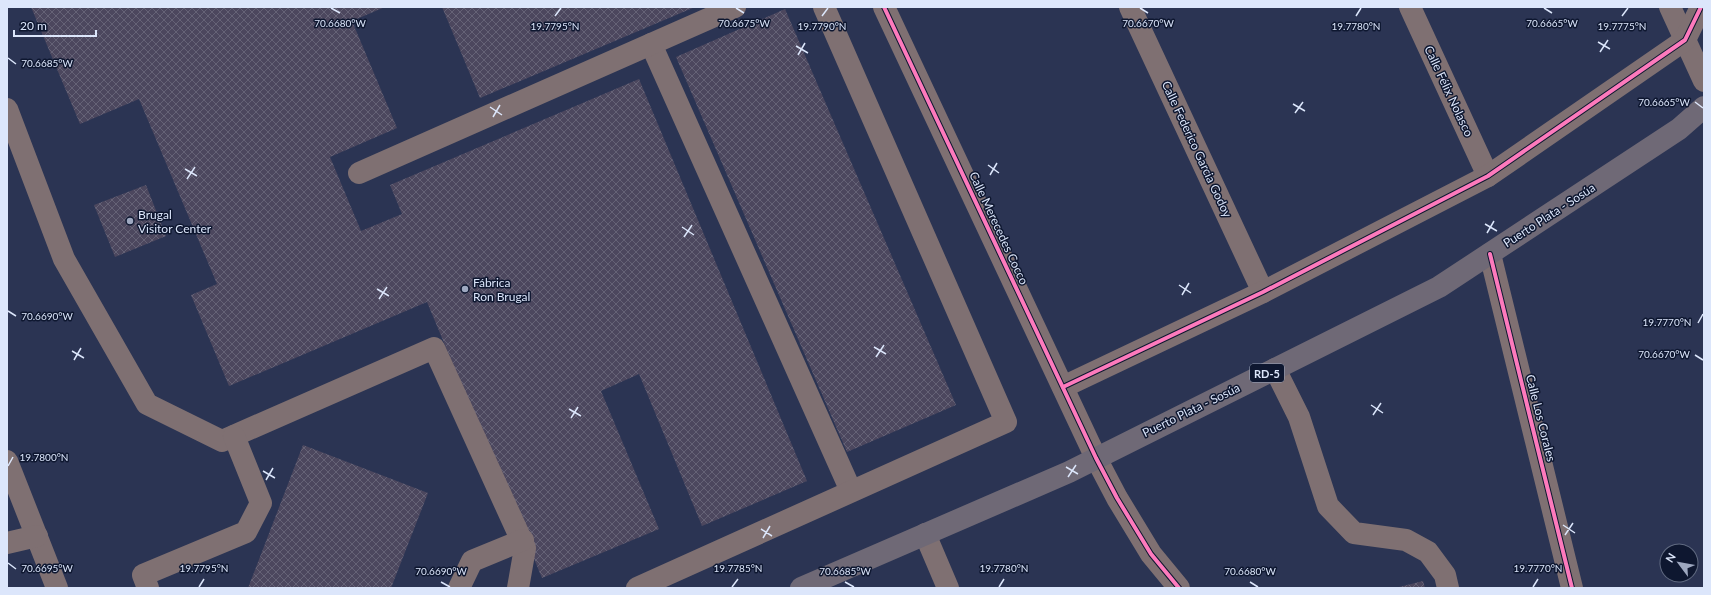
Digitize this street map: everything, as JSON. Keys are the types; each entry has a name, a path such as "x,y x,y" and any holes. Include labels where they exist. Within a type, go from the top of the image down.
{"main road":[{"name":"Puerto Plata - Sosúa","path":"801,588 1069,472 1439,287 1680,129 1704,107"}],"street":[{"path":"359,173 735,7"},
{"path":"637,588 1006,422 824,7"},
{"name":"Calle Merecedes Cocco","path":"884,7 1096,458 1117,498 1151,554 1178,588"},
{"name":"Calle Federico Garcia Godoy","path":"1130,7 1263,292"},
{"name":"Calle Félix Nolasco","path":"1410,7 1488,176"},
{"path":"1670,7 1704,80"},
{"path":"1063,387 1263,292 1488,176 1685,40 1701,7"},
{"path":"651,44 851,491"},
{"path":"7,109 64,259 147,404 222,441 434,348 525,548 521,587"},
{"name":"Calle Los Corales","path":"1490,254 1572,588"},
{"path":"1275,369 1299,417 1328,506 1354,532 1406,540 1428,552 1446,575 1448,588"},
{"path":"148,588 143,575 246,532 261,503 234,436"},
{"path":"7,461 38,536 57,588"},
{"path":"925,534 948,588"},
{"path":"7,544 38,536"},
{"path":"459,588 472,561 522,540"}],"building":[{"name":"Fábrica Ron Brugal","path":"31,7 385,7 352,21 397,128 330,157 361,231 402,214 390,185 639,79 807,481 702,526 639,374 601,391 659,529 542,578 427,302 229,386 191,295 217,284 139,99 80,124"},
{"path":"442,7 695,7 480,98"},
{"path":"785,9 956,405 847,452 676,57"},
{"name":"Brugal Visitor Center","path":"146,185 166,236 115,257 94,205"},
{"path":"303,445 428,493 391,588 248,588"},
{"path":"1423,581 1425,588 1399,588 1399,587"}],"cycle path":[{"path":"884,7 1096,458 1117,498 1151,554 1179,588"},
{"path":"1063,387 1263,292 1488,176 1685,40 1701,7"},
{"path":"1490,254 1572,588"}],"place":[{"name":"Brugal Visitor Center","path":"130,221"},
{"name":"Fábrica Ron Brugal","path":"465,289"}]}
